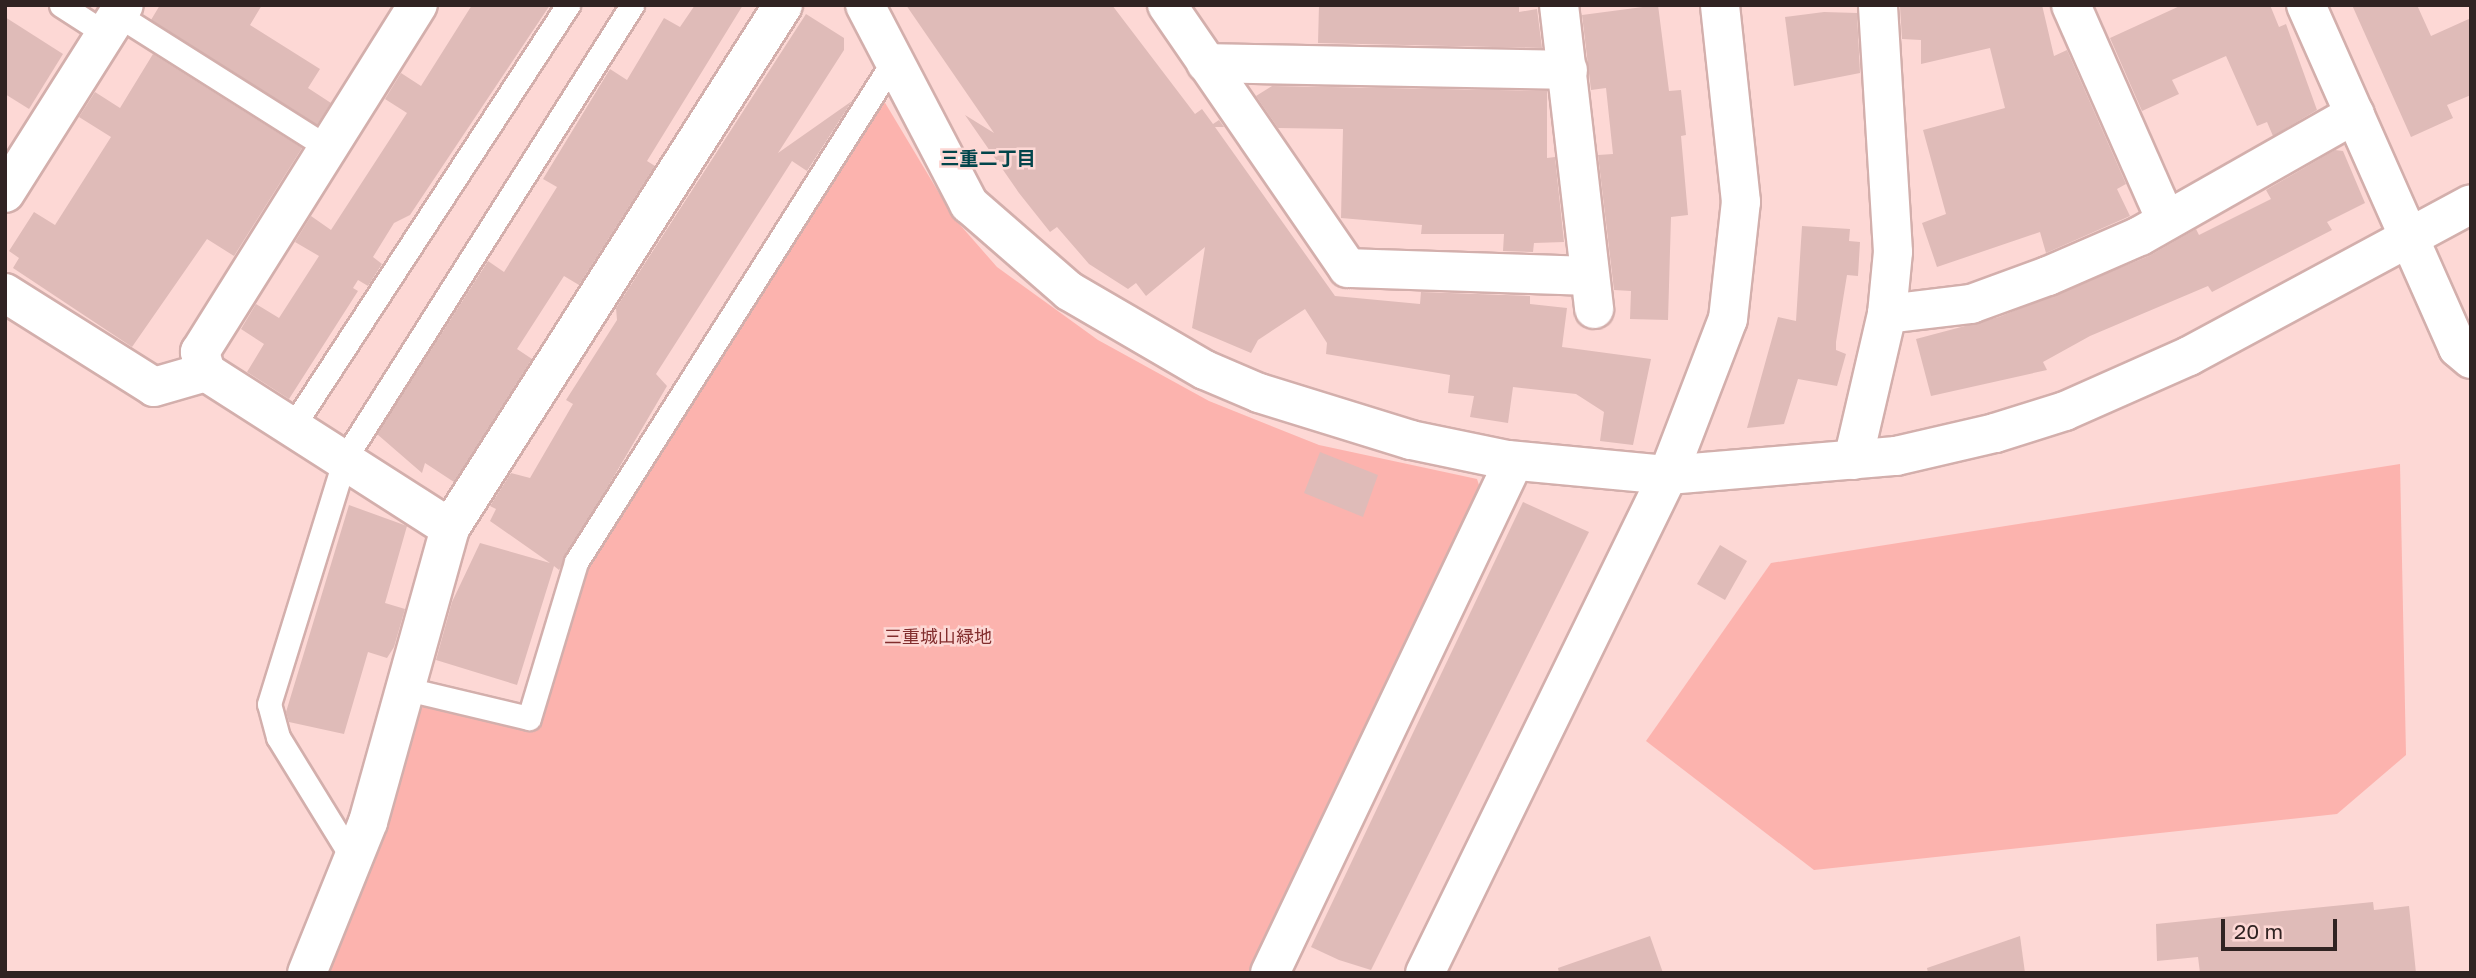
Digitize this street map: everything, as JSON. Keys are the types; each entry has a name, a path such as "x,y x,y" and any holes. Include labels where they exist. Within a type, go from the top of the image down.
{"street":[{"path":"418,5 200,352 206,372 345,458 450,528"},
{"path":"307,973 354,859 407,689 450,528 783,5"},
{"path":"865,5 892,62 969,204 1069,291 1205,370 1259,393 1411,440 1514,461 1668,475 1853,460 1960,442 2076,406 2189,356 2471,204"},
{"path":"1167,5 1348,268 1591,292 1559,5"},
{"path":"1425,973 1668,475 1712,370 1738,271 1739,156 1720,5"},
{"path":"1853,460 1887,314 1893,219 1878,5"},
{"path":"2071,5 2166,220"},
{"path":"2306,5 2458,348 2471,359"},
{"path":"5,193 116,18"},
{"path":"1206,62 1568,70"},
{"path":"1887,314 1971,304 2049,276 2166,220 2355,114"},
{"path":"5,293 153,387 206,372"},
{"path":"1270,973 1514,461"}],"lane":[{"path":"61,5 116,18 328,148"},
{"path":"293,426 568,5"},
{"path":"354,859 278,737 269,704 345,458 632,5"},
{"path":"407,689 529,718 576,562 892,62"}],"green space":[{"name":"三重城山緑地","path":"881,96 954,218 997,267 1098,340 1209,401 1319,445 1477,479 1482,494 1253,973 326,973 379,842 423,700 534,728 579,578"},
{"path":"2400,464 2406,755 2337,814 1814,870 1646,741 1771,563"}],"building":[{"path":"160,5 262,5 250,25 320,69 308,88 331,103 317,125 151,20"},
{"path":"472,5 550,5 410,215 394,223 373,257 382,264 368,286 358,280 353,288 358,291 289,399 247,372 264,344 241,329 256,304 279,318 319,256 295,242 311,216 331,230 407,113 385,99 401,73 421,86"},
{"path":"695,5 743,5 647,161 655,166 579,285 564,276 517,349 532,359 454,482 425,463 422,473 377,434 488,261 504,272 557,187 543,179 610,69 627,80 664,18 680,27"},
{"path":"906,5 1112,5 1195,114 1202,109 1213,124 1219,120 1224,127 1215,127 1335,296 1420,304 1421,292 1530,296 1530,304 1567,308 1562,347 1651,359 1633,445 1600,441 1604,412 1576,394 1513,387 1508,423 1470,417 1474,396 1448,393 1450,375 1326,354 1327,343 1305,309 1258,340 1251,353 1192,328 1205,247 1146,296 1136,283 1128,289 1089,264 1057,227 1050,232 1019,193 965,115 994,133"},
{"path":"1319,5 1519,5 1519,12 1537,9 1542,48 1318,43"},
{"path":"1658,5 1669,91 1681,90 1686,135 1681,136 1688,215 1671,217 1668,320 1630,319 1631,291 1614,290 1598,155 1613,154 1606,88 1591,90 1582,15"},
{"path":"2042,5 2054,56 2067,50 2126,184 2117,189 2130,216 2046,253 2040,232 1937,267 1922,223 1946,214 1923,130 2005,108 1990,48 1921,64 1921,40 1902,39 1900,7"},
{"path":"2182,5 2270,5 2279,27 2286,24 2317,110 2273,136 2267,122 2257,126 2226,56 2172,80 2179,94 2142,111 2110,38"},
{"path":"2352,5 2417,5 2431,36 2471,18 2471,95 2447,105 2453,118 2411,137"},
{"path":"1824,12 1857,13 1860,73 1794,86 1785,17"},
{"path":"806,14 844,38 844,50 778,153 852,101 807,171 792,161 656,374 667,386 559,570 554,566 517,685 436,660 452,602 480,543 550,563 490,521 496,509 490,506 511,473 530,478 573,404 566,400 617,320 616,308"},
{"path":"5,17 63,54 29,109 5,94"},
{"path":"153,54 302,148 234,256 207,239 132,347 13,268 19,258 9,251 34,212 55,225 111,137 79,117 95,92 120,108"},
{"path":"1272,86 1547,91 1547,158 1555,157 1564,242 1534,243 1533,252 1503,251 1504,234 1421,234 1422,225 1341,218 1343,129 1278,128 1256,96"},
{"path":"2335,150 2343,151 2365,203 2327,222 2332,230 2212,292 2208,286 2090,336 2043,362 2047,370 1931,396 1916,339 1999,317 2149,256 2196,229 2199,235 2271,199 2266,190"},
{"path":"1802,226 1850,229 1849,241 1860,242 1858,276 1847,275 1836,342 1836,350 1846,354 1837,386 1798,379 1784,424 1747,428 1778,317 1796,321"},
{"path":"1320,452 1378,475 1363,517 1304,493"},
{"path":"1523,502 1589,532 1371,970 1339,960 1311,947"},
{"path":"349,505 407,526 385,603 405,609 394,647 387,658 368,652 344,734 289,722 286,712"},
{"path":"1720,545 1747,561 1725,600 1697,584"},
{"path":"2373,902 2374,910 2409,906 2416,973 2200,973 2198,957 2157,961 2156,924"},
{"path":"1650,936 1663,973 1559,973 1558,968"},
{"path":"2020,936 2025,973 1928,973 1927,968"}],"district":[{"name":"三重二丁目","path":"988,158"}]}
